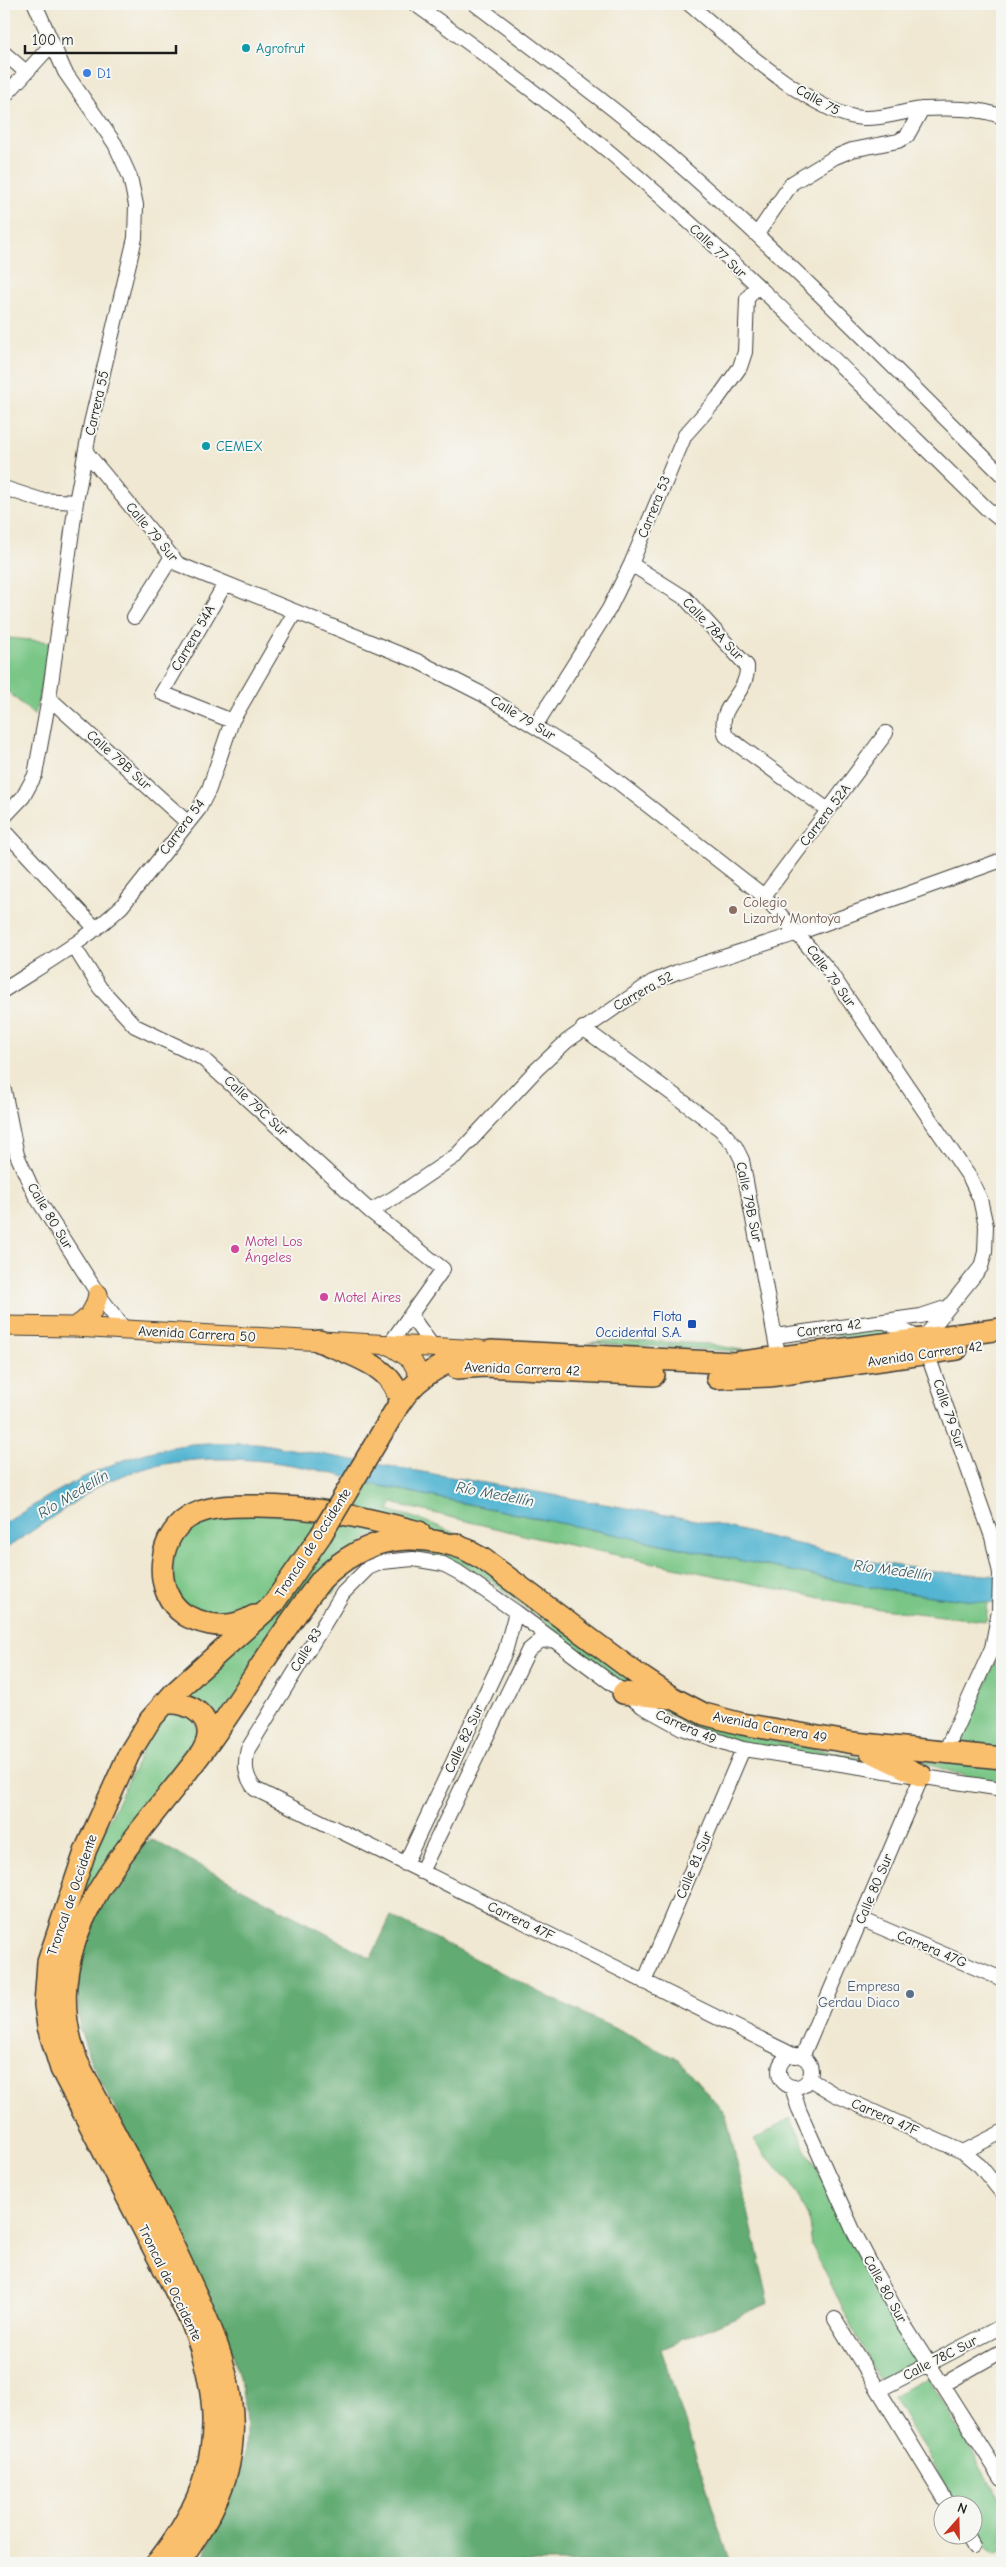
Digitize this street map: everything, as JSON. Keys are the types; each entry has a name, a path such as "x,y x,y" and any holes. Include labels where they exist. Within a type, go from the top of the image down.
{"highway":[{"name":"Avenida Carrera 42","path":"421,1378 455,1368 485,1366 748,1378 860,1355 925,1346 1002,1329"},
{"path":"319,1341 382,1371 396,1387 399,1404"},
{"path":"777,1347 818,1341 860,1355"},
{"name":"Avenida Carrera 42","path":"925,1346 1002,1343"},
{"name":"Avenida Carrera 42","path":"421,1378 458,1357 491,1351 714,1364 777,1347 800,1356 860,1355"},
{"name":"Troncal de Occidente","path":"157,2563 185,2524 200,2492 212,2444 212,2388 201,2347 191,2321 61,2069 53,2048 45,2005 48,1962 86,1849 128,1754 163,1704 273,1604 321,1535 399,1404 421,1378"},
{"path":"273,1604 249,1619 235,1624 216,1625 197,1621 185,1615 176,1606 163,1580 162,1564 171,1534 179,1524 194,1514 210,1508 275,1506 319,1509 347,1514 435,1536 468,1550"},
{"name":"Troncal de Occidente","path":"179,2563 211,2512 227,2470 231,2452 232,2432 229,2388 215,2334 165,2230 77,2061 70,2042 63,2003 64,1982 73,1943 102,1884 200,1754 312,1591 332,1569 361,1550 382,1541 405,1538 430,1539 468,1550"},
{"name":"Avenida Carrera 49","path":"468,1550 673,1698 704,1714 724,1720 854,1743 944,1754 1002,1758"},
{"path":"623,1693 673,1698"},
{"path":"163,1704 184,1703 202,1715 208,1735 206,1745 200,1754"},
{"path":"854,1743 922,1776"}],"main road":[{"path":"74,1327 90,1316 95,1307 98,1294"},
{"name":"Avenida Carrera 50","path":"4,1326 74,1327 491,1351"},
{"name":"Avenida Carrera 50","path":"389,1345 411,1358 421,1378"}],"street":[{"name":"Carrera 55","path":"4,816 23,797 35,775 49,698 76,502 135,238 136,205 130,177 115,144 65,72 52,44 42,14 35,4"},
{"name":"Calle 77 Sur","path":"415,4 611,154 756,287 986,508 1002,521"},
{"path":"475,4 642,132 757,234 1002,475"},
{"name":"Calle 75","path":"689,4 776,74 813,99 842,114 861,118 879,118 922,109 978,110 1002,117"},
{"path":"4,98 52,44"},
{"path":"4,53 26,72"},
{"path":"757,234 792,184 834,157 852,150 898,141 906,136 922,109"},
{"name":"Carrera 53","path":"535,726 596,633 631,564 685,435 718,398 740,367 745,352 747,299 756,287"},
{"name":"Calle 79 Sur","path":"86,452 171,558 187,569 433,668 592,761 764,896 827,968 954,1153 980,1199 986,1226 985,1252 981,1267 948,1306 925,1346 997,1555 1000,1573 997,1648 944,1754"},
{"path":"4,488 41,500 76,502"},
{"path":"134,617 171,558"},
{"name":"Calle 78A Sur","path":"631,564 685,598 747,666 748,675 723,717 722,726 726,736 828,810"},
{"name":"Carrera 54A","path":"225,584 162,693 232,722"},
{"name":"Carrera 54","path":"4,990 73,946 122,906 188,823 209,789 232,722 295,612"},
{"name":"Calle 79B Sur","path":"49,698 188,823"},
{"name":"Carrera 52A","path":"764,896 886,733"},
{"path":"4,830 96,929"},
{"name":"Carrera 52","path":"370,1211 392,1199 457,1155 536,1070 584,1028 652,982 677,972 798,933 1002,860"},
{"name":"Calle 79C Sur","path":"73,946 100,988 135,1026 146,1034 202,1058 370,1211 443,1269 411,1316"},
{"name":"Calle 79B Sur","path":"584,1028 720,1130 735,1146 742,1160 777,1347"},
{"name":"Calle 80 Sur","path":"4,1090 10,1144 35,1194 71,1244 98,1294 125,1330"},
{"name":"Carrera 42","path":"777,1347 883,1321 929,1314 948,1306"},
{"path":"389,1345 411,1316 433,1347"},
{"path":"883,1321 925,1346"},
{"name":"Carrera 49","path":"413,1558 443,1564 516,1612 623,1693 657,1716 682,1728 743,1749 1002,1789"},
{"name":"Calle 83","path":"250,1783 245,1767 248,1749 343,1593 368,1568 382,1562 413,1558"},
{"name":"Calle 82 Sur","path":"405,1864 505,1652 516,1612"},
{"name":"Calle 82 Sur","path":"421,1872 528,1651 540,1641 554,1640"},
{"name":"Calle 81 Sur","path":"644,1982 743,1749"},
{"name":"Calle 80 Sur","path":"799,2056 861,1919 922,1776"},
{"name":"Carrera 47F","path":"250,1783 262,1794 799,2056"},
{"name":"Carrera 47G","path":"861,1919 1002,1980"},
{"path":"799,2056 811,2069 809,2079 802,2086 792,2086 783,2081 780,2067 786,2059 799,2056"},
{"name":"Carrera 47F","path":"809,2079 834,2094 963,2152"},
{"name":"Calle 80 Sur","path":"792,2086 796,2105 853,2230 903,2323 1002,2479"},
{"path":"1002,2132 963,2152 980,2166 1002,2193"},
{"path":"835,2319 942,2494"},
{"name":"Calle 78C Sur","path":"879,2390 1002,2326"},
{"name":"Calle 78C Sur","path":"942,2384 1002,2351"}],"green space":[{"path":"4,634 9,638 51,642 35,716 4,688"},
{"path":"881,1328 898,1333 856,1339 831,1334"},
{"path":"616,1340 709,1344 752,1352 588,1343"},
{"path":"362,1482 864,1586 922,1595 988,1602 986,1621 864,1607 536,1538 392,1503 389,1511 434,1525 504,1558 442,1536 346,1510"},
{"path":"230,1514 292,1515 399,1535 368,1537 212,1724 178,1696 265,1599 243,1615 202,1617 174,1595 172,1548 199,1518"},
{"path":"396,1546 447,1549 482,1566 641,1684 624,1687 487,1578 454,1562 441,1558 403,1552 378,1556 364,1562 332,1594 325,1592 344,1570"},
{"path":"998,1655 1002,1656 1002,1750 959,1748"},
{"path":"649,1701 731,1732 848,1755 882,1765 752,1747 685,1723"},
{"path":"174,1710 194,1718 198,1734 194,1743 61,1939 104,1830 151,1734 164,1715"},
{"path":"911,1759 1002,1768 1002,1783 972,1778"},
{"path":"151,1839 371,1958 391,1916 555,2000 677,2058 726,2115 769,2303 661,2349 731,2563 204,2563 213,2532 234,2486 244,2455 246,2438 245,2409 240,2381 232,2353 210,2299 91,2062 79,2027 77,1992 83,1948 99,1907 130,1856"},
{"path":"790,2118 916,2361 879,2381 812,2246 808,2216 789,2181 753,2141"},
{"path":"928,2377 1002,2503 1002,2550 995,2554 982,2544 984,2544 984,2494 950,2494 893,2396"}],"water":[{"name":"Río Medellín","path":"257,1443 701,1521 868,1561 936,1572 1002,1576 1002,1604 864,1586 362,1482 298,1466 265,1461 231,1459 165,1464 133,1472 102,1484 4,1550 4,1524 71,1484 116,1463 165,1448 192,1444"}],"place":[{"name":"Agrofrut","path":"246,48"},
{"name":"D1","path":"87,73"},
{"name":"CEMEX","path":"206,446"},
{"name":"Colegio Lizardy Montoya","path":"733,910"},
{"name":"Motel Los Ángeles","path":"235,1249"},
{"name":"Motel Aires","path":"324,1297"},
{"name":"Flota Occidental S.A.","path":"692,1324"},
{"name":"Empresa Gerdau Diaco","path":"910,1994"}]}
